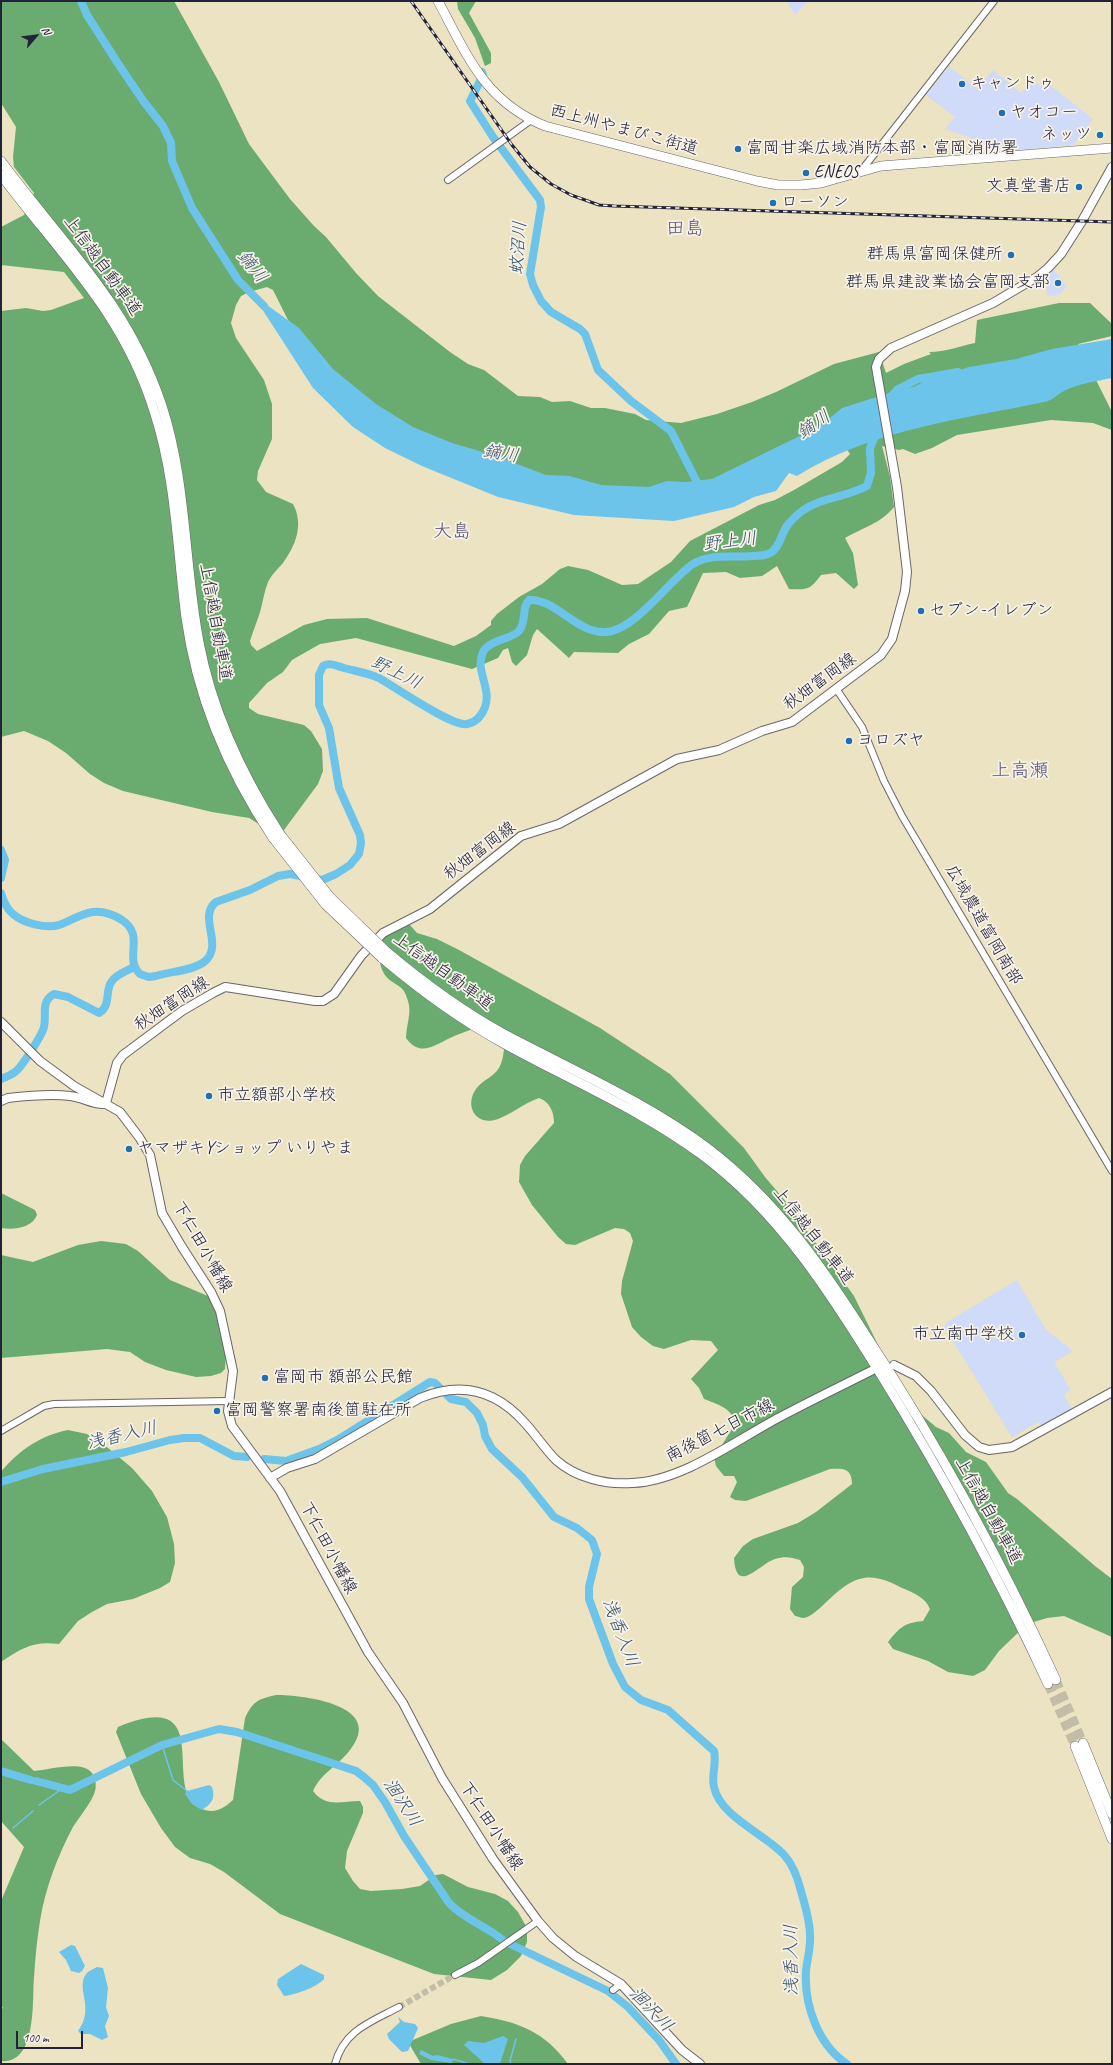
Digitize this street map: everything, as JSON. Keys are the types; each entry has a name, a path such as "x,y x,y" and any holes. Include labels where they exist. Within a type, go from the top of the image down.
{"highway":[{"name":"西上州やまびこ街道","path":"438,1 484,82 512,109 545,126 757,181 778,185 821,183 861,172"},
{"path":"861,172 881,166 1112,148"},
{"path":"861,172 881,172 1112,154"},
{"name":"上信越自動車道","path":"1,161 84,264 115,315 142,367 166,455 173,501 186,618 201,689 218,736 236,775 276,836 325,904 427,994 473,1026 623,1104 679,1138 729,1176 770,1216 822,1283 903,1410 992,1569 1052,1682"},
{"name":"上信越自動車道","path":"1,175 115,315"},
{"path":"1112,1814 1079,1744 1112,1839"}],"main road":[{"name":"秋畑富岡線","path":"106,1103 117,1063 123,1055 182,1011 213,993 225,987 315,1001 329,998 339,987 364,952 383,933 430,909 521,836 559,824 672,761 719,750 762,731 792,722 837,690 881,655 892,639 905,591 907,561 876,367 884,352 993,303 1037,277 1052,265 1082,221 1112,167"},
{"name":"下仁田小幡線","path":"1,1022 35,1057 74,1086 120,1112 150,1154 162,1212 171,1231 217,1302 234,1371 228,1410 232,1426 284,1498 368,1652 403,1703 450,1793 492,1859 538,1921 553,1938 575,1956 621,1984 682,2050 700,2064"},
{"path":"1,1101 8,1098 64,1095 75,1096 92,1103 106,1103"},
{"path":"894,1365 916,1376 931,1391 964,1436 979,1447 989,1450 1012,1447 1112,1392"},
{"name":"南後箇七日市線","path":"270,1478 287,1468 315,1458 349,1440 410,1403 437,1392 447,1390 472,1390 500,1401 522,1419 556,1460 575,1473 601,1481 632,1483 646,1482 667,1476 716,1454 778,1418 871,1371"}],"street":[{"path":"861,172 994,1"},
{"path":"448,180 531,120"},
{"name":"広域農道富岡南部","path":"837,690 862,727 884,781 902,816 1112,1171"},
{"path":"1,1431 44,1406 54,1404 229,1401"},
{"path":"456,1975 538,1921"},
{"path":"613,1990 621,1984"},
{"path":"336,2064 340,2050 350,2035 400,2007"}],"shaded area":[{"path":"787,1 808,1 795,15"},
{"path":"949,66 977,89 993,70 1021,93 1029,83 1051,86 1093,119 1073,145 1010,151 945,129 955,117 926,95"},
{"path":"1053,269 1067,286 1059,295 1048,296 1045,281 1042,277"},
{"path":"1017,1280 1046,1330 1073,1351 1054,1362 1071,1390 1064,1394 1071,1409 1041,1426 1039,1422 1012,1437 944,1327 947,1322"}],"green space":[{"path":"1,1 174,1 219,82 249,144 290,199 378,296 450,352 468,364 484,370 518,396 540,397 552,402 570,401 591,408 605,408 635,414 646,420 681,423 717,414 752,402 834,364 879,352 886,373 904,364 931,354 929,352 947,350 975,343 977,320 1059,303 1090,303 1112,324 1112,336 1078,344 1112,412 1112,430 1093,423 1051,420 957,435 932,448 915,454 903,449 899,450 882,446 890,477 894,507 889,513 877,521 845,538 853,553 858,585 854,589 836,573 821,575 814,584 808,588 789,589 777,566 762,576 740,578 726,572 703,573 687,607 669,611 649,634 629,644 618,653 574,652 569,658 537,629 533,635 527,655 516,666 512,662 508,648 503,650 498,658 472,669 356,638 320,644 292,660 283,672 267,683 249,703 249,708 258,714 304,725 311,731 322,749 323,771 318,784 284,830 272,832 249,818 212,812 123,791 104,783 90,774 66,753 48,741 24,731 1,737 1,311 26,308 43,311 51,310 84,298 64,272 1,265 1,227 24,215 34,193 14,167 13,157 16,127 1,103","holes":["267,287 273,290 288,320 387,433 618,497 795,468 846,448 850,454 842,462 794,490 775,500 759,505 690,541 671,562 638,584 622,585 588,570 568,566 560,569 542,584 519,597 497,614 491,621 491,625 476,636 454,646 367,618 327,619 304,625 257,651 251,645 250,641 268,582 292,549 297,534 298,519 293,504 266,492 257,480 258,471 272,439 272,404 264,380 236,338 231,323 236,305 241,296"]},
{"path":"457,1 476,1 469,13 491,53 491,63 485,66 475,38 458,9"},
{"path":"398,922 410,925 417,933 437,939 459,950 600,1028 670,1074 744,1148 765,1177 787,1203 854,1296 882,1353 895,1371 891,1381 904,1400 936,1427 949,1433 966,1452 986,1462 1008,1493 1112,1579 1112,1637 1064,1616 1047,1618 1027,1624 999,1651 985,1670 973,1676 948,1672 928,1661 893,1649 888,1642 903,1627 911,1623 923,1621 930,1609 922,1598 911,1592 884,1580 864,1578 855,1580 838,1591 810,1616 803,1618 795,1616 790,1609 792,1587 803,1577 804,1567 800,1560 781,1557 769,1562 749,1575 739,1575 734,1558 743,1546 753,1539 798,1523 816,1512 852,1484 850,1475 843,1469 830,1469 746,1501 735,1500 730,1497 737,1482 734,1476 724,1476 716,1466 714,1458 735,1424 728,1410 704,1399 699,1388 691,1379 718,1350 711,1341 691,1340 664,1349 653,1346 641,1337 632,1327 621,1294 622,1281 633,1241 630,1233 624,1229 615,1228 575,1245 566,1244 558,1237 532,1205 519,1182 520,1165 525,1156 554,1123 551,1108 546,1102 539,1098 503,1117 490,1121 478,1118 472,1108 471,1102 476,1089 481,1083 494,1074 500,1066 504,1050 500,1042 476,1028 427,1048 416,1047 406,1038 409,1014 407,996 402,988 386,977 381,967 379,955 380,938"},
{"path":"1,1193 35,1210 37,1215 35,1219 31,1223 22,1227 11,1229 1,1228"},
{"path":"101,1241 126,1244 138,1251 170,1280 208,1296 217,1306 226,1351 225,1369 221,1373 211,1376 196,1377 166,1370 145,1362 130,1352 107,1349 1,1358 1,1255 33,1262 78,1245"},
{"path":"68,1430 87,1434 108,1448 132,1468 152,1491 167,1517 174,1544 175,1563 170,1582 160,1588 133,1599 107,1604 92,1612 78,1621 59,1644 50,1643 28,1647 1,1662 1,1472 15,1457 31,1445 58,1432"},
{"path":"276,1695 304,1697 337,1706 350,1713 358,1722 358,1735 350,1750 325,1774 313,1791 323,1800 329,1802 360,1801 363,1807 363,1813 347,1851 345,1868 353,1881 360,1889 371,1891 402,1889 420,1886 436,1875 443,1874 468,1887 495,1894 508,1901 518,1912 527,1928 527,1942 521,1956 507,1970 491,1980 434,1974 280,1914 224,1872 210,1864 190,1858 175,1847 161,1828 141,1794 116,1732 118,1727 150,1718 169,1720 178,1731 182,1748 185,1786 191,1801 205,1810 213,1811 223,1807 233,1800 245,1718 248,1712 254,1704 260,1700"},
{"path":"1,1739 34,1771 71,1766 85,1768 93,1775 96,1786 92,1799 73,1827 62,1849 45,1897 37,1942 31,2028 27,2042 21,2052 13,2059 1,2061 1,2009 3,2008 1,2005 1,1901 24,1847 1,1821"},
{"path":"481,2016 495,2018 530,2030 550,2044 568,2064 421,2064 408,2042 451,2024"}],"water":[{"path":"253,295 299,328 333,369 376,404 413,427 452,443 496,456 546,475 570,476 601,485 649,487 667,481 686,482 712,479 820,426 842,408 913,387 928,380 969,367 1016,359 1052,349 1112,339 1112,378 1073,387 1047,401 917,428 856,447 826,460 797,476 789,473 776,491 754,497 734,507 674,521 574,515 498,497 422,466 385,448 353,427 313,388"},
{"path":"209,1785 212,1787 213,1798 208,1806 202,1810 192,1804 185,1794 187,1791"},
{"path":"71,1945 75,1946 85,1966 79,1973 71,1971 66,1960 59,1952"},
{"path":"301,1964 324,1975 324,1979 306,1990 284,1996 277,1985 278,1979"},
{"path":"97,1967 103,1968 108,1988 106,2007 109,2016 105,2026 108,2037 102,2040 90,2034 81,2034 78,2031 85,2014 84,1979 88,1972"},
{"path":"398,2017 404,2022 415,2024 418,2028 408,2051 402,2052 389,2039 387,2034 400,2022"},
{"path":"503,2036 508,2039 500,2064 485,2064 464,2045 468,2041 484,2043"},
{"path":"421,2050 433,2056 437,2055 453,2059 452,2063 431,2060 419,2054"}],"waterway":[{"name":"鏑川","path":"81,1 87,15 117,62 144,102 163,126 171,143 172,161 192,208 238,280 264,306"},
{"name":"蚊沼川","path":"482,72 483,75 470,101 493,137 540,200 541,207 530,274 533,285 541,301 551,312 580,329 585,334 598,370 631,401 671,431 701,490"},
{"name":"鏑川","path":"889,399 898,389 918,379 958,372"},
{"name":"野上川","path":"1,893 9,910 13,914 23,920 41,926 59,925 80,915 93,912 101,912 116,916 129,926 133,933 133,961 135,968 140,974 149,977 156,976 199,965 210,955 212,948 209,915 211,908 216,902 250,890 278,876 290,874 322,880 336,874 350,865 359,854 361,843 360,835 339,788 329,728 319,705 319,675 323,666 328,664 334,665 375,676 423,706 449,719 460,723 471,723 480,716 485,708 487,699 481,668 483,652 495,642 519,631 523,623 525,607 529,600 548,604 585,628 606,632 617,629 629,623 640,614 693,564 707,558 714,557 759,556 768,554 776,548 785,529 802,511 810,506 851,493 867,486 871,473 870,448 877,431"},
{"name":"野上川","path":"1,850 5,860 1,878"},
{"path":"1,1079 12,1074 18,1069 36,1043 44,1027 45,1005 50,997 54,994 68,997 99,1013 103,1010 107,1002 108,989 112,981 119,975 134,967"},
{"name":"浅香入川","path":"264,1459 286,1461 319,1449 339,1439 430,1382 435,1383 451,1399 466,1402 477,1413 483,1425 485,1436 492,1449 522,1477 554,1517 577,1528 592,1540 597,1554 589,1587 589,1599 613,1664 625,1687 641,1700 668,1710 714,1751 715,1760 713,1783 718,1798 734,1816 777,1848 785,1856 795,1872 809,1924 810,1944 806,1971 806,1984 810,2010 815,2023 828,2046 847,2064"},
{"name":"浅香入川","path":"1,1482 43,1469 126,1452 170,1440 184,1438 200,1438 234,1456 247,1457"},
{"name":"涸沢川","path":"36,1781 70,1790 162,1745 219,1729 237,1732 356,1771 373,1785 385,1802 404,1836 449,1903 455,1909 504,1941 608,1991 628,2007 659,2040 676,2064"},
{"path":"162,1745 173,1780 187,1791"},
{"name":"涸沢川","path":"1,1771 31,1780"},
{"path":"39,1805 63,1788"},
{"path":"13,1828 33,1811"},
{"path":"511,2064 510,2061 516,2039"},
{"path":"453,2059 469,2064"}],"tunnel":[{"path":"1056,1680 1083,1743"},
{"path":"1048,1684 1075,1746"},
{"path":"399,2007 455,1975"}],"railway":[{"path":"411,1 512,145 530,167 551,184 571,195 599,205 1112,222"}],"place":[{"name":"キャンドゥ","path":"962,84"},
{"name":"ヤオコー","path":"1002,113"},
{"name":"ネッツ","path":"1100,135"},
{"name":"富岡甘楽広域消防本部・富岡消防署","path":"738,149"},
{"name":"ENEOS","path":"806,173"},
{"name":"文真堂書店","path":"1079,187"},
{"name":"ローソン","path":"773,203"},
{"name":"群馬県富岡保健所","path":"1011,255"},
{"name":"群馬県建設業協会富岡支部","path":"1058,283"},
{"name":"セブン-イレブン","path":"921,611"},
{"name":"ヨロズヤ","path":"849,741"},
{"name":"市立額部小学校","path":"209,1096"},
{"name":"ヤマザキYショップ いりやま","path":"129,1149"},
{"name":"市立南中学校","path":"1022,1335"},
{"name":"富岡市 額部公民館","path":"265,1378"},
{"name":"富岡警察署南後箇駐在所","path":"217,1411"}],"district":[{"name":"田島","path":"685,229"},
{"name":"大島","path":"452,532"},
{"name":"上高瀬","path":"1020,771"}]}
